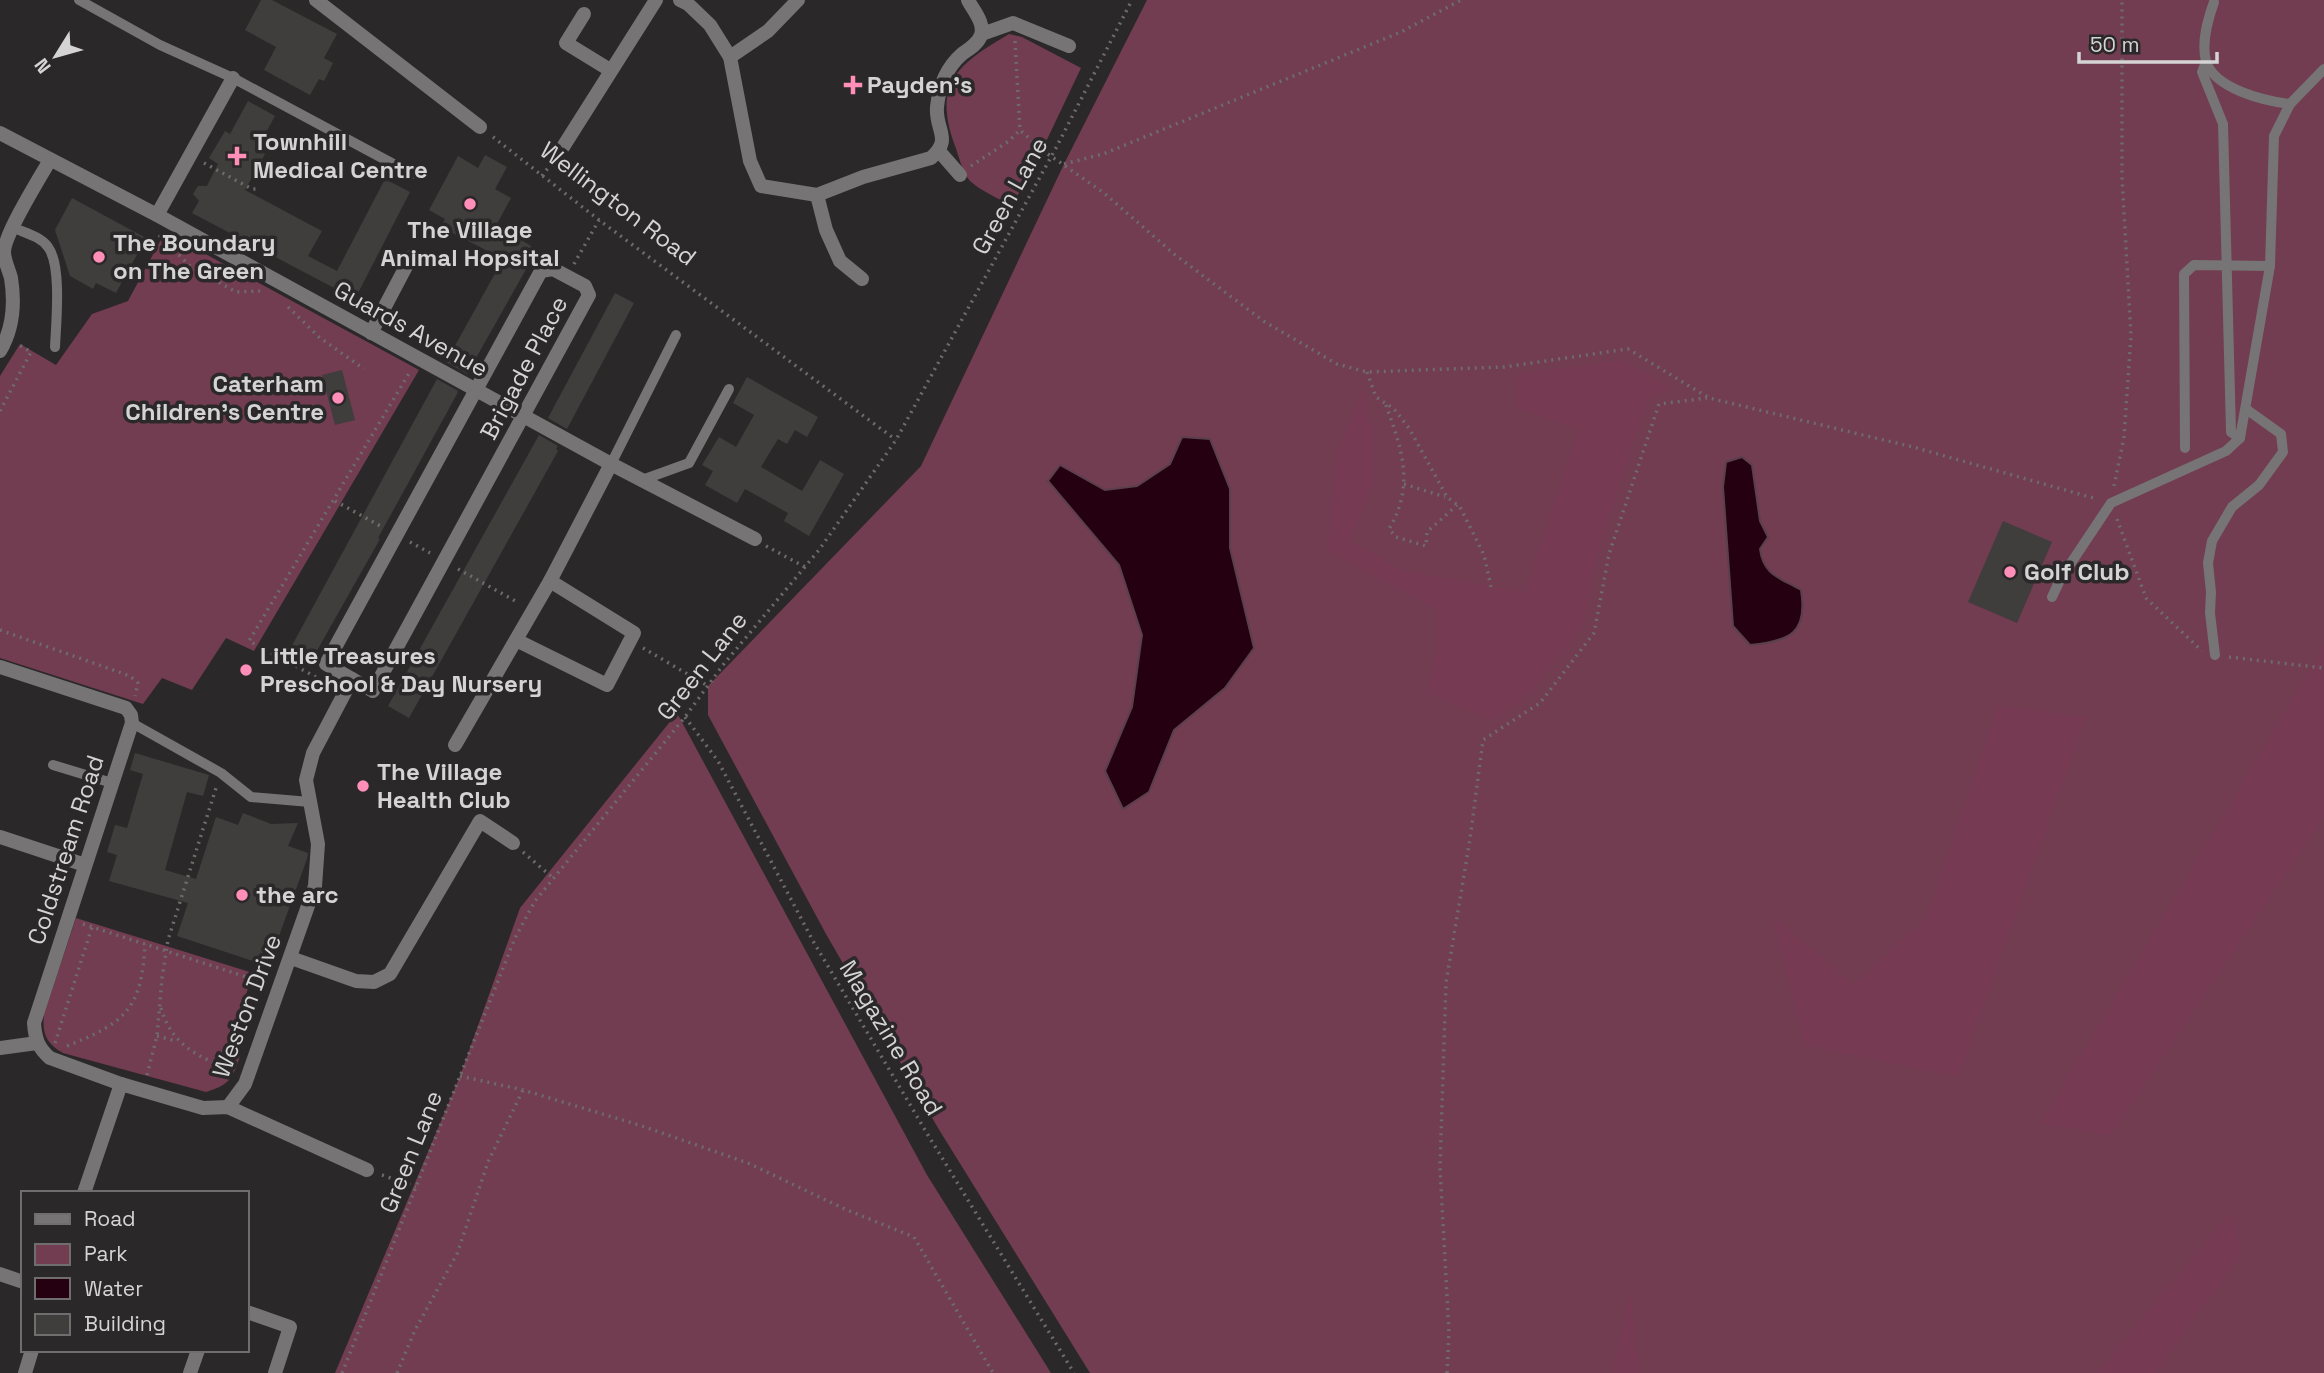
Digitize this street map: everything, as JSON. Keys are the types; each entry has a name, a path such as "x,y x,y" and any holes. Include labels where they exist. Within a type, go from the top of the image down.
{"street":[{"path":"316,0 480,127"},
{"path":"563,147 656,0"},
{"path":"680,0 710,25 730,57 750,161 761,186 817,195 863,177 931,158 939,151 943,140 937,111 946,71 975,45 982,34 981,23 968,0"},
{"path":"730,57 768,30 798,0"},
{"path":"584,13 566,43 610,70"},
{"path":"982,34 1013,23 1069,46"},
{"path":"157,215 233,78"},
{"name":"Guards Avenue","path":"0,133 157,215 417,359 755,540"},
{"path":"939,151 958,173"},
{"path":"0,351 8,338 14,305 4,250 23,206 50,160"},
{"path":"817,195 826,230 839,261 862,279"},
{"path":"371,333 411,257"},
{"name":"Brigade Place","path":"553,269 585,286 589,295 373,691 326,664 477,391 541,271 553,269"},
{"path":"455,745 550,581 611,464"},
{"path":"516,640 607,685 634,633 550,581"},
{"path":"0,667 126,708 132,719"},
{"name":"Weston Drive","path":"228,1107 245,1084 318,888 318,844 306,780 313,753 352,679"},
{"name":"Coldstream Road","path":"37,1043 34,1023 132,719"},
{"path":"291,958 356,981 373,982 390,974 480,821 513,844"},
{"path":"0,838 85,865"},
{"path":"0,1048 37,1043 51,1054 121,1084 85,1191"},
{"name":"Weston Drive","path":"121,1084 203,1108 228,1107 367,1170"},
{"path":"0,1274 21,1281"},
{"path":"248,1312 290,1327 275,1373"},
{"path":"25,1373 31,1352"},
{"path":"190,1373 197,1352"}],"lane":[{"path":"79,0 160,45 233,78 412,174"},
{"path":"2214,2 2208,22 2206,62 2202,72 2223,124 2231,432 2240,439"},
{"path":"2206,62 2216,78 2234,88 2274,102 2290,104"},
{"path":"2052,597 2061,578 2111,503 2226,450 2240,439 2270,265 2274,136 2290,104 2324,69"},
{"path":"14,228 36,237 48,246 52,254 58,288 55,347"},
{"path":"2185,448 2184,274 2194,265 2270,265"},
{"path":"611,464 676,335"},
{"path":"642,480 689,463 729,389"},
{"path":"2215,655 2208,563 2212,541 2232,507 2259,485 2283,452 2281,434 2246,409"},
{"path":"132,719 221,774 251,797 310,802"},
{"path":"53,765 112,783"}],"path":[{"name":"Green Lane","path":"342,1373 515,938 535,901 805,567 896,440 1052,156 1132,0"},
{"path":"1064,164 1103,154 1402,32 1461,0"},
{"path":"2122,0 2122,177 2131,336 2124,437 2111,503 2146,598 2205,654 2324,668"},
{"path":"1013,23 1020,130 1104,194 1174,254 1265,322 1337,365 1367,372 1504,367 1628,349 1709,398 1913,447 2111,503"},
{"name":"Wellington Road","path":"480,127 599,220 896,440"},
{"path":"958,173 979,162 1020,130"},
{"path":"542,176 563,147"},
{"path":"190,155 252,189 260,189"},
{"path":"568,276 599,220"},
{"path":"158,233 190,266 236,292 260,291 270,296"},
{"path":"280,302 289,307 319,337 364,369"},
{"path":"0,411 31,352 8,338"},
{"path":"321,680 249,641 417,359"},
{"path":"1367,372 1376,397 1394,409 1409,428 1447,497"},
{"path":"1447,1373 1449,1333 1440,1168 1446,983 1483,740 1540,703 1594,633 1609,554 1659,404 1709,398"},
{"path":"1385,403 1397,437 1404,484 1400,511 1389,529 1396,537 1426,546 1427,532 1457,505"},
{"path":"1404,484 1447,497 1460,507 1484,555 1491,587"},
{"path":"755,540 805,567"},
{"path":"0,630 130,676 138,683 132,719"},
{"path":"630,640 708,686"},
{"name":"Magazine Road","path":"685,717 718,761 813,941 1074,1373"},
{"path":"143,1091 157,1036 165,951 221,774"},
{"path":"513,844 553,878"},
{"path":"68,919 280,988"},
{"path":"51,1054 92,927"},
{"path":"51,1054 125,1017 143,978 145,944"},
{"path":"160,1005 168,1028 179,1041 211,1061 249,1073"},
{"path":"157,1036 179,1041"},
{"path":"460,1076 523,1090 639,1125 748,1163 847,1210 914,1237 993,1373"},
{"path":"397,1373 415,1330 457,1254 488,1162 523,1090"},
{"path":"367,1170 416,1187"}],"green space":[{"path":"1147,0 2324,0 2324,1373 1090,1373 938,1128 826,934 708,715 708,686 921,466 1064,164"},
{"path":"1009,34 1022,37 1081,68 1012,206 979,188 967,177 949,124 947,106 954,78 963,66"},
{"path":"165,232 419,370 254,651 226,638 192,690 162,678 143,704 0,658 0,376 20,344 56,365 92,314 128,301"},
{"path":"677,713 927,1175 1051,1373 335,1373 460,1076 520,908"},
{"path":"76,918 253,973 229,1048 241,1053 233,1074 226,1082 206,1092 63,1053 53,1046 46,1037 44,1014"}],"shaded area":[{"path":"1624,360 1672,390 1648,397 1596,557 1584,625 1531,692 1493,720 1427,693 1438,646 1437,609 1328,551 1337,455 1362,389 1373,432 1374,479 1350,541 1403,571 1525,592 1579,428 1516,408 1519,374"},
{"path":"2324,646 2324,816 2110,1135 2041,1123"},
{"path":"1998,706 2086,717 1958,1077 1805,1045 1773,917 1854,985 1927,917"},
{"path":"2231,1212 2242,1253 2155,1373 2097,1373"},
{"path":"1631,1292 1639,1373 1612,1373"}],"water":[{"path":"1182,437 1210,439 1230,489 1230,548 1254,648 1225,688 1174,730 1149,792 1123,809 1105,771 1132,707 1142,635 1119,565 1048,481 1060,465 1105,490 1137,486 1170,464"},
{"path":"1742,457 1752,465 1760,521 1768,537 1760,549 1762,558 1774,575 1801,590 1802,605 1802,616 1793,632 1776,641 1750,645 1733,626 1723,487 1726,462"}],"building":[{"path":"261,0 272,0 337,34 324,58 333,63 324,81 319,79 310,95 264,70 276,47 245,30"},
{"path":"248,101 275,116 257,149 265,154 245,190 322,231 308,256 337,271 385,179 410,192 355,299 192,213 199,201 193,194 198,186 207,186 218,164 209,158 225,131 230,134"},
{"path":"485,155 507,167 495,189 511,198 497,224 537,250 467,374 446,362 503,259 441,227 445,219 429,210 458,156 478,168"},
{"name":"The Boundary on The Green","path":"72,198 146,238 116,293 96,283 93,289 70,276 55,230"},
{"path":"615,293 634,303 567,429 548,418"},
{"name":"Caterham Children's Centre","path":"342,370 355,420 335,425 322,375"},
{"path":"747,377 818,417 807,437 795,430 787,444 778,439 761,467 802,491 820,460 844,474 809,536 784,521 788,513 745,489 737,503 705,485 713,471 702,465 719,437 736,447 754,415 733,403"},
{"path":"437,379 458,391 457,394 310,663 289,651"},
{"path":"539,435 558,446 558,451 409,718 388,706"},
{"name":"Golf Club","path":"2003,521 2052,542 2017,623 1968,602"},
{"name":"the arc","path":"135,753 209,775 203,796 187,792 165,870 196,879 216,817 238,825 243,813 271,824 298,823 288,846 308,853 307,859 268,966 177,936 188,903 109,881 117,855 107,852 115,825 127,828 143,774 130,770"}],"place":[{"name":"Payden's","path":"853,85"},
{"name":"Townhill Medical Centre","path":"237,156"},
{"name":"The Village Animal Hopsital","path":"470,204"},
{"name":"The Boundary on The Green","path":"99,257"},
{"name":"Caterham Children's Centre","path":"338,398"},
{"name":"Golf Club","path":"2010,572"},
{"name":"Little Treasures Preschool & Day Nursery","path":"246,670"},
{"name":"The Village Health Club","path":"363,786"},
{"name":"the arc","path":"242,895"}]}
